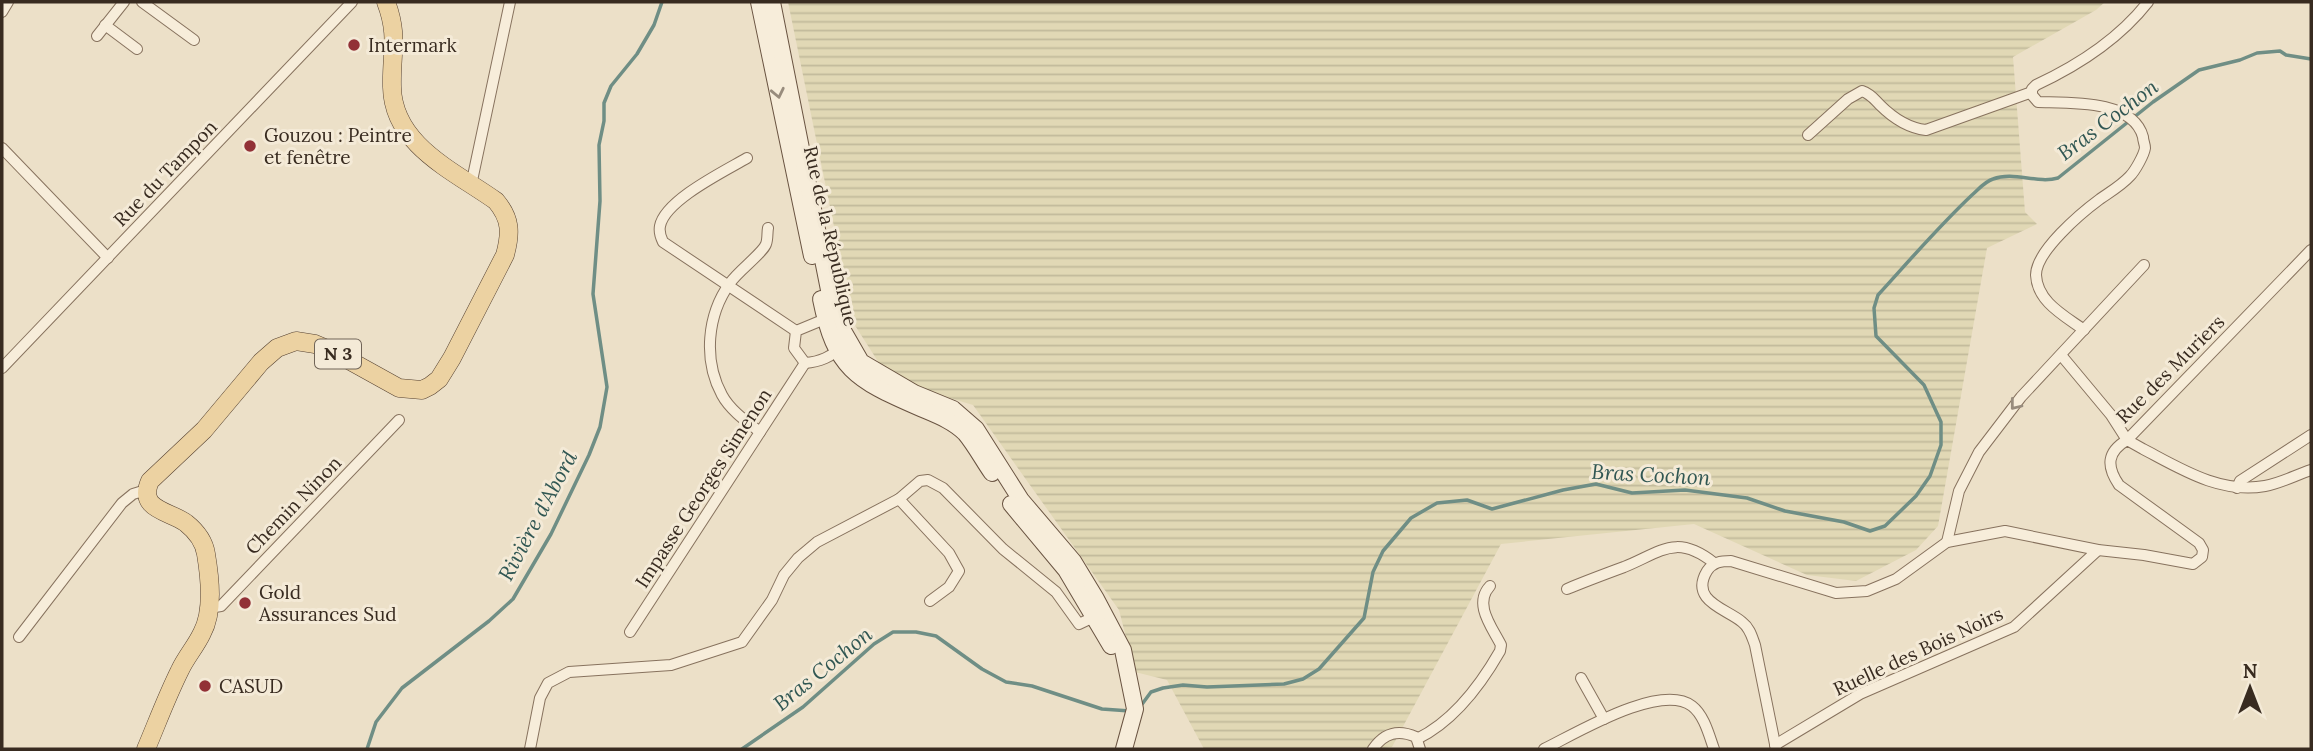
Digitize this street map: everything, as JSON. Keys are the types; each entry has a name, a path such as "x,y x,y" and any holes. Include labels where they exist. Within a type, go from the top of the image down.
{"main road":[{"name":"N 3","path":"146,490 150,481 204,429 261,362 277,348 296,341 315,344 399,388 422,390 439,379 505,255 510,237 509,221 496,201 410,139 399,122 391,87 394,24 386,2"},
{"path":"146,490 149,502 184,522 202,542 206,552 209,608 204,631 181,669 152,746"}],"street":[{"path":"2,12 8,2"},
{"path":"97,36 124,2"},
{"path":"142,2 194,40"},
{"name":"Rue du Tampon","path":"2,368 352,2"},
{"path":"470,182 510,2"},
{"name":"Rue de la République","path":"760,2 831,320 846,366 870,384 944,418 964,433 1012,505 1066,570 1098,615 1133,694 1135,709 1124,749"},
{"name":"Rue de la République","path":"772,2 832,305 831,320"},
{"path":"2084,330 2053,308 2041,292 2036,274 2041,256 2068,227 2131,176 2145,148 2141,131 2130,118 2104,106 2038,102 2033,98 2032,92 2036,85 2090,56 2135,18 2148,2"},
{"path":"105,25 137,49"},
{"path":"1808,135 1848,99 1862,91 1872,96 1903,123 1926,130 2032,92"},
{"path":"2,148 107,258"},
{"path":"747,158 688,191 667,213 660,225 663,242 796,331"},
{"path":"760,432 742,418 722,396 710,360 711,326 728,284 767,243 768,228"},
{"name":"Rue des Muriers","path":"2061,355 2111,415 2127,440 2311,250"},
{"path":"1947,542 1959,491 1979,452 2021,397 2144,265"},
{"path":"796,331 831,320"},
{"path":"796,331 794,348 805,363 816,362 841,345"},
{"name":"Impasse Georges Simenon","path":"630,632 805,363"},
{"name":"Chemin Ninon","path":"209,608 221,606 399,420"},
{"path":"2237,488 2240,481 2311,435"},
{"path":"1776,747 1750,632 1744,623 1718,609 1707,596 1704,580 1709,568 1714,564 1731,561 1836,593 1867,591 1896,579 1947,542 2005,530 2098,550 2189,564 2199,561 2203,554 2199,543 2119,485 2112,475 2110,464 2117,446 2127,440 2189,473 2222,486 2237,488 2266,486 2311,470"},
{"path":"530,749 540,698 548,683 569,672 671,665 742,642 772,600 784,575 798,558 817,542 899,499 920,481 936,483 1003,549 1056,592 1079,624 1098,615"},
{"path":"19,637 122,503 133,494 146,490"},
{"path":"899,499 949,553 959,571 949,587 930,601"},
{"path":"1567,589 1663,548 1696,551 1714,564"},
{"name":"Ruelle des Bois Noirs","path":"1776,747 1860,694 2014,627 2098,550"},
{"path":"1373,749 1392,733 1414,735 1419,744 1444,724 1473,691 1500,651 1501,645 1483,605 1485,592 1490,586"},
{"path":"1581,678 1604,719"},
{"path":"1544,749 1604,719 1657,701 1675,699 1685,702 1701,715 1714,749"},
{"path":"1114,749 1131,727"}],"shaded area":[{"path":"788,2 2105,2 2096,10 2013,57 2025,212 2037,224 1987,248 1938,526 1916,550 1856,581 1807,575 1694,524 1501,544 1392,747 1204,749 1167,680 1135,672 1119,610 973,405 913,387 879,363 854,324"}],"waterway":[{"name":"Rivière d'Abord","path":"367,749 376,722 402,688 489,621 513,599 551,534 589,455 600,427 607,387 593,294 600,201 599,145 604,121 604,103 611,86 637,54 654,25 662,2"},
{"name":"Bras Cochon","path":"1140,707 1151,692 1163,688 1183,685 1207,687 1284,684 1303,679 1319,669 1364,618 1373,572 1383,551 1411,518 1437,503 1467,500 1492,509 1596,484 1632,493 1685,490 1747,498 1785,511 1844,522 1870,531 1885,526 1916,496 1930,476 1941,445 1941,422 1924,385 1876,336 1874,308 1878,295 1924,244 1987,182 2009,176 2042,180 2058,178 2153,102 2199,70 2257,53 2280,51 2286,55 2311,59"},
{"name":"Bras Cochon","path":"742,749 803,707 874,644 893,632 916,632 936,636 982,669 1006,682 1032,686 1102,709 1130,711"}],"place":[{"name":"Intermark","path":"354,45"},
{"name":"Gouzou : Peintre et fenêtre","path":"250,146"},
{"name":"Gold Assurances Sud","path":"245,603"},
{"name":"CASUD","path":"205,686"}]}
